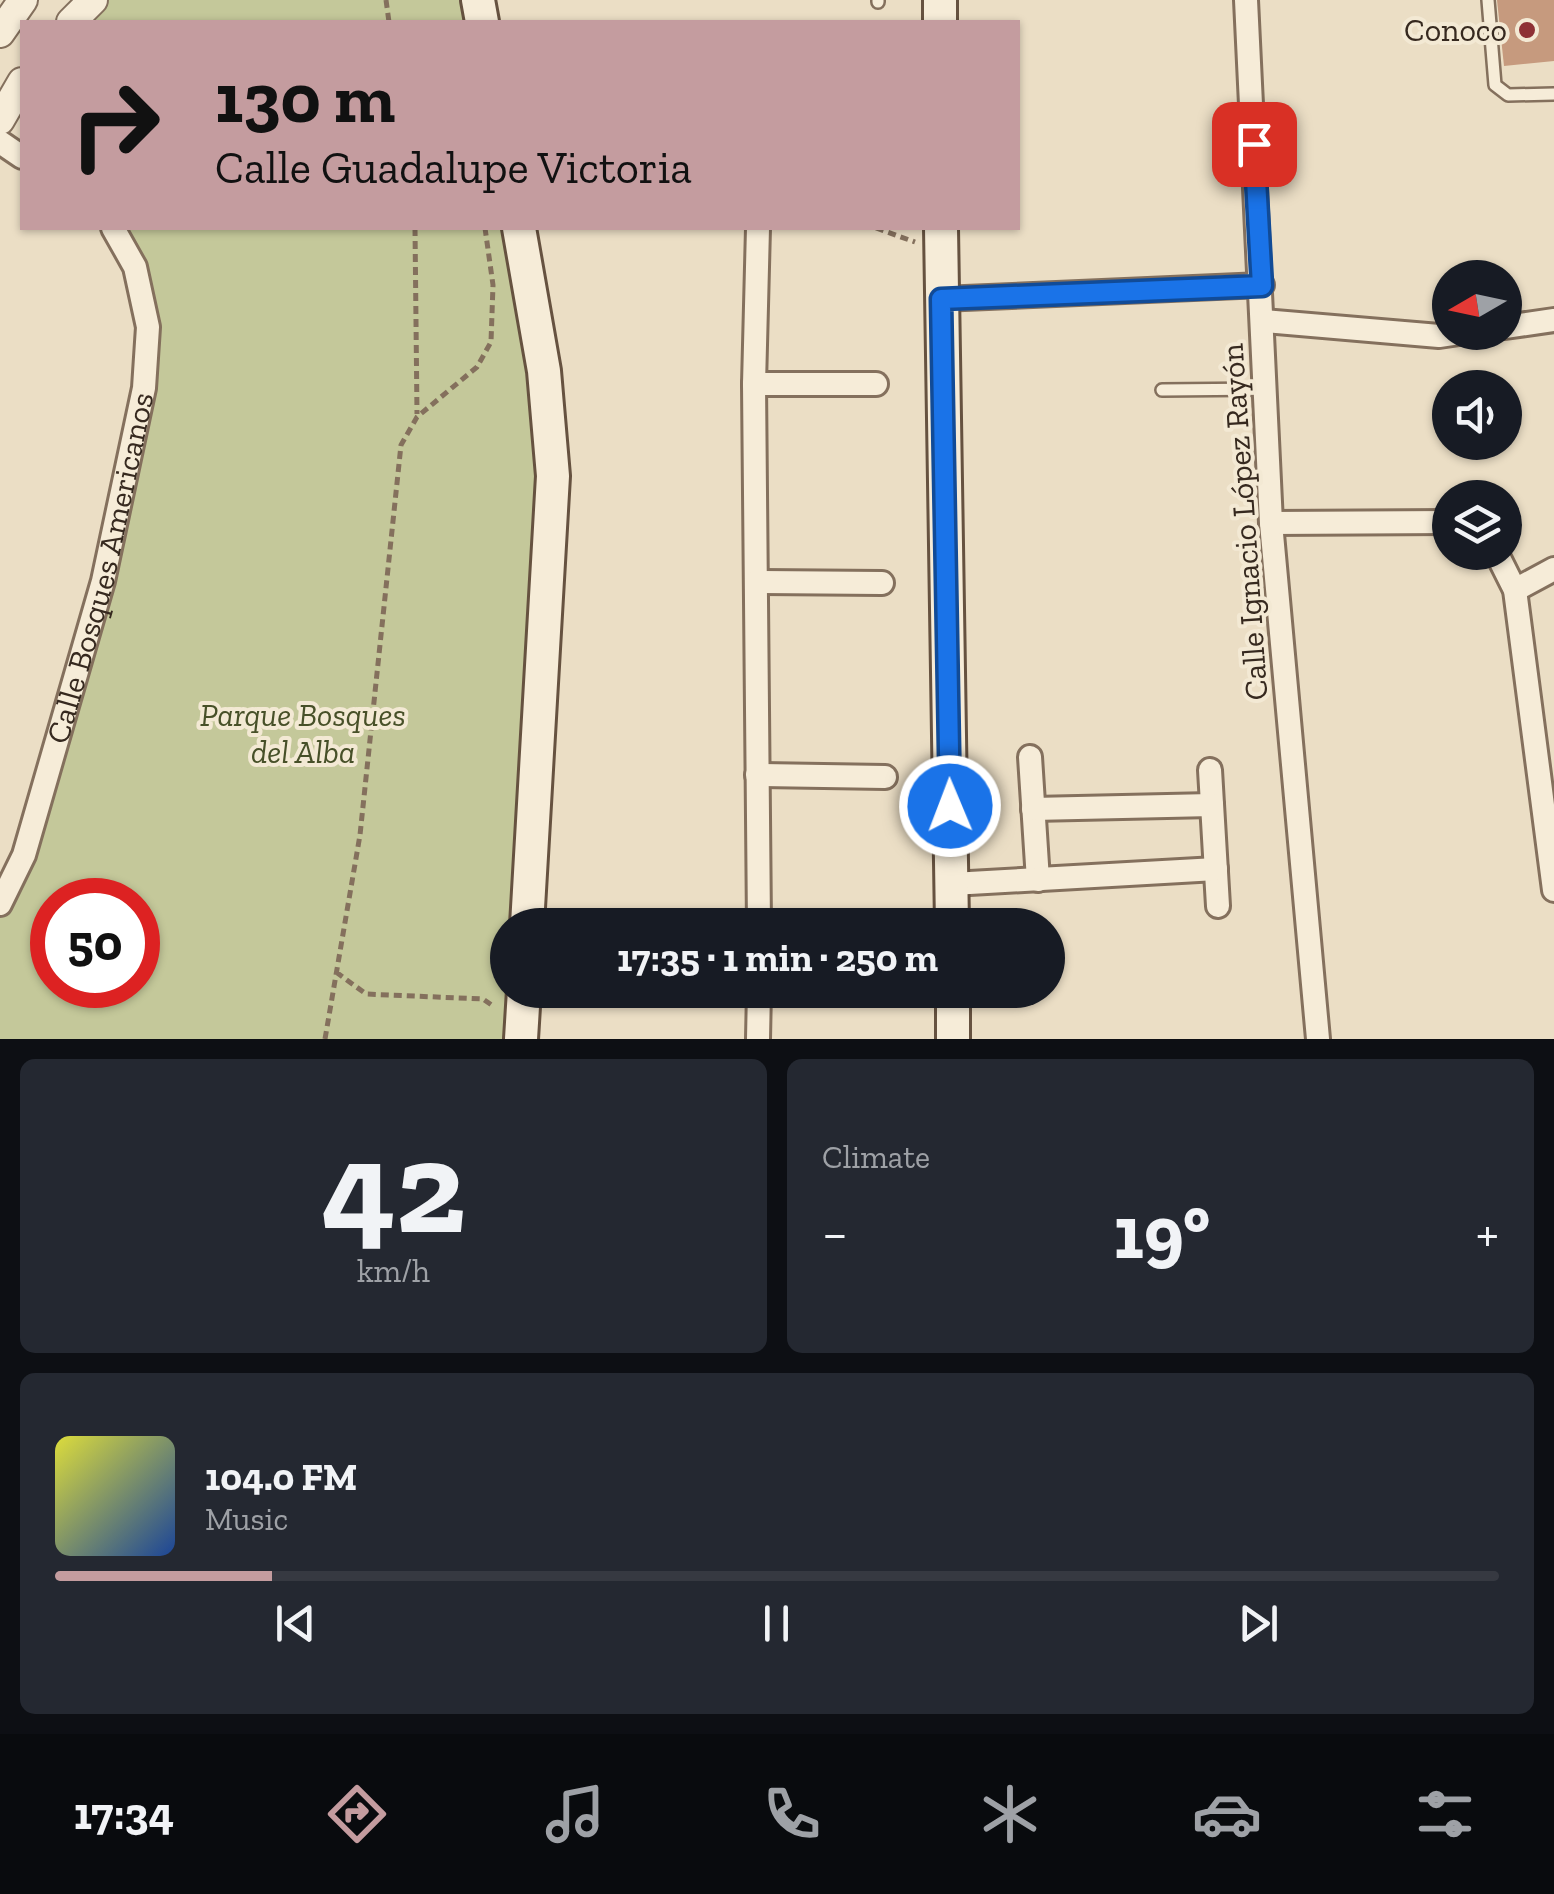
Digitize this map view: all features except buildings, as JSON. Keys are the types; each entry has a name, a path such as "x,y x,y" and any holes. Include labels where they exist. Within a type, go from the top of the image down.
{"main road":[{"path":"519,230 544,372 552,476 529,908"},
{"path":"941,239 952,908"},
{"path":"521,1039 523,1008"},
{"path":"952,1008 953,1039"}],"street":[{"path":"0,34 22,0"},
{"path":"73,20 93,0"},
{"name":"Calle Ignacio López Rayón","path":"1246,0 1271,523 1318,1039"},
{"path":"0,120 20,85"},
{"name":"Calle Bosques Americanos","path":"0,904 24,856 103,581 144,388 148,327 135,267 114,230"},
{"path":"758,230 754,384 759,908"},
{"path":"941,299 1262,286"},
{"path":"1522,325 1554,320"},
{"path":"1264,321 1432,335"},
{"path":"754,384 876,384"},
{"path":"1271,523 1432,522"},
{"path":"1515,590 1554,569"},
{"path":"1505,570 1515,590 1554,890"},
{"path":"756,582 882,583"},
{"path":"1030,757 1038,880"},
{"path":"1210,770 1218,906"},
{"path":"758,775 885,777"},
{"path":"1033,809 1212,805"},
{"path":"952,884 1216,869"},
{"path":"758,1039 759,1008"}],"lane":[{"path":"1488,0 1495,85 1508,95 1554,94"},
{"path":"1162,390 1267,390"}],"path":[{"path":"415,230 417,417"},
{"path":"324,1039 360,834 401,445 417,417 476,367 491,342 492,285 485,230"},
{"path":"888,230 941,239"},
{"path":"336,972 366,994 483,999 492,1003 494,1014"}],"green space":[{"path":"93,0 474,0 479,20 73,20"},
{"name":"Parque Bosques del Alba","path":"114,230 519,230 544,371 528,908 490,908 490,1008 523,1008 521,1039 0,1039 0,904 103,581 148,327"}],"place":[{"name":"Conoco","path":"1527,30"}],"route":[{"path":"950,806 941,299 1262,286 1254,144"}]}
